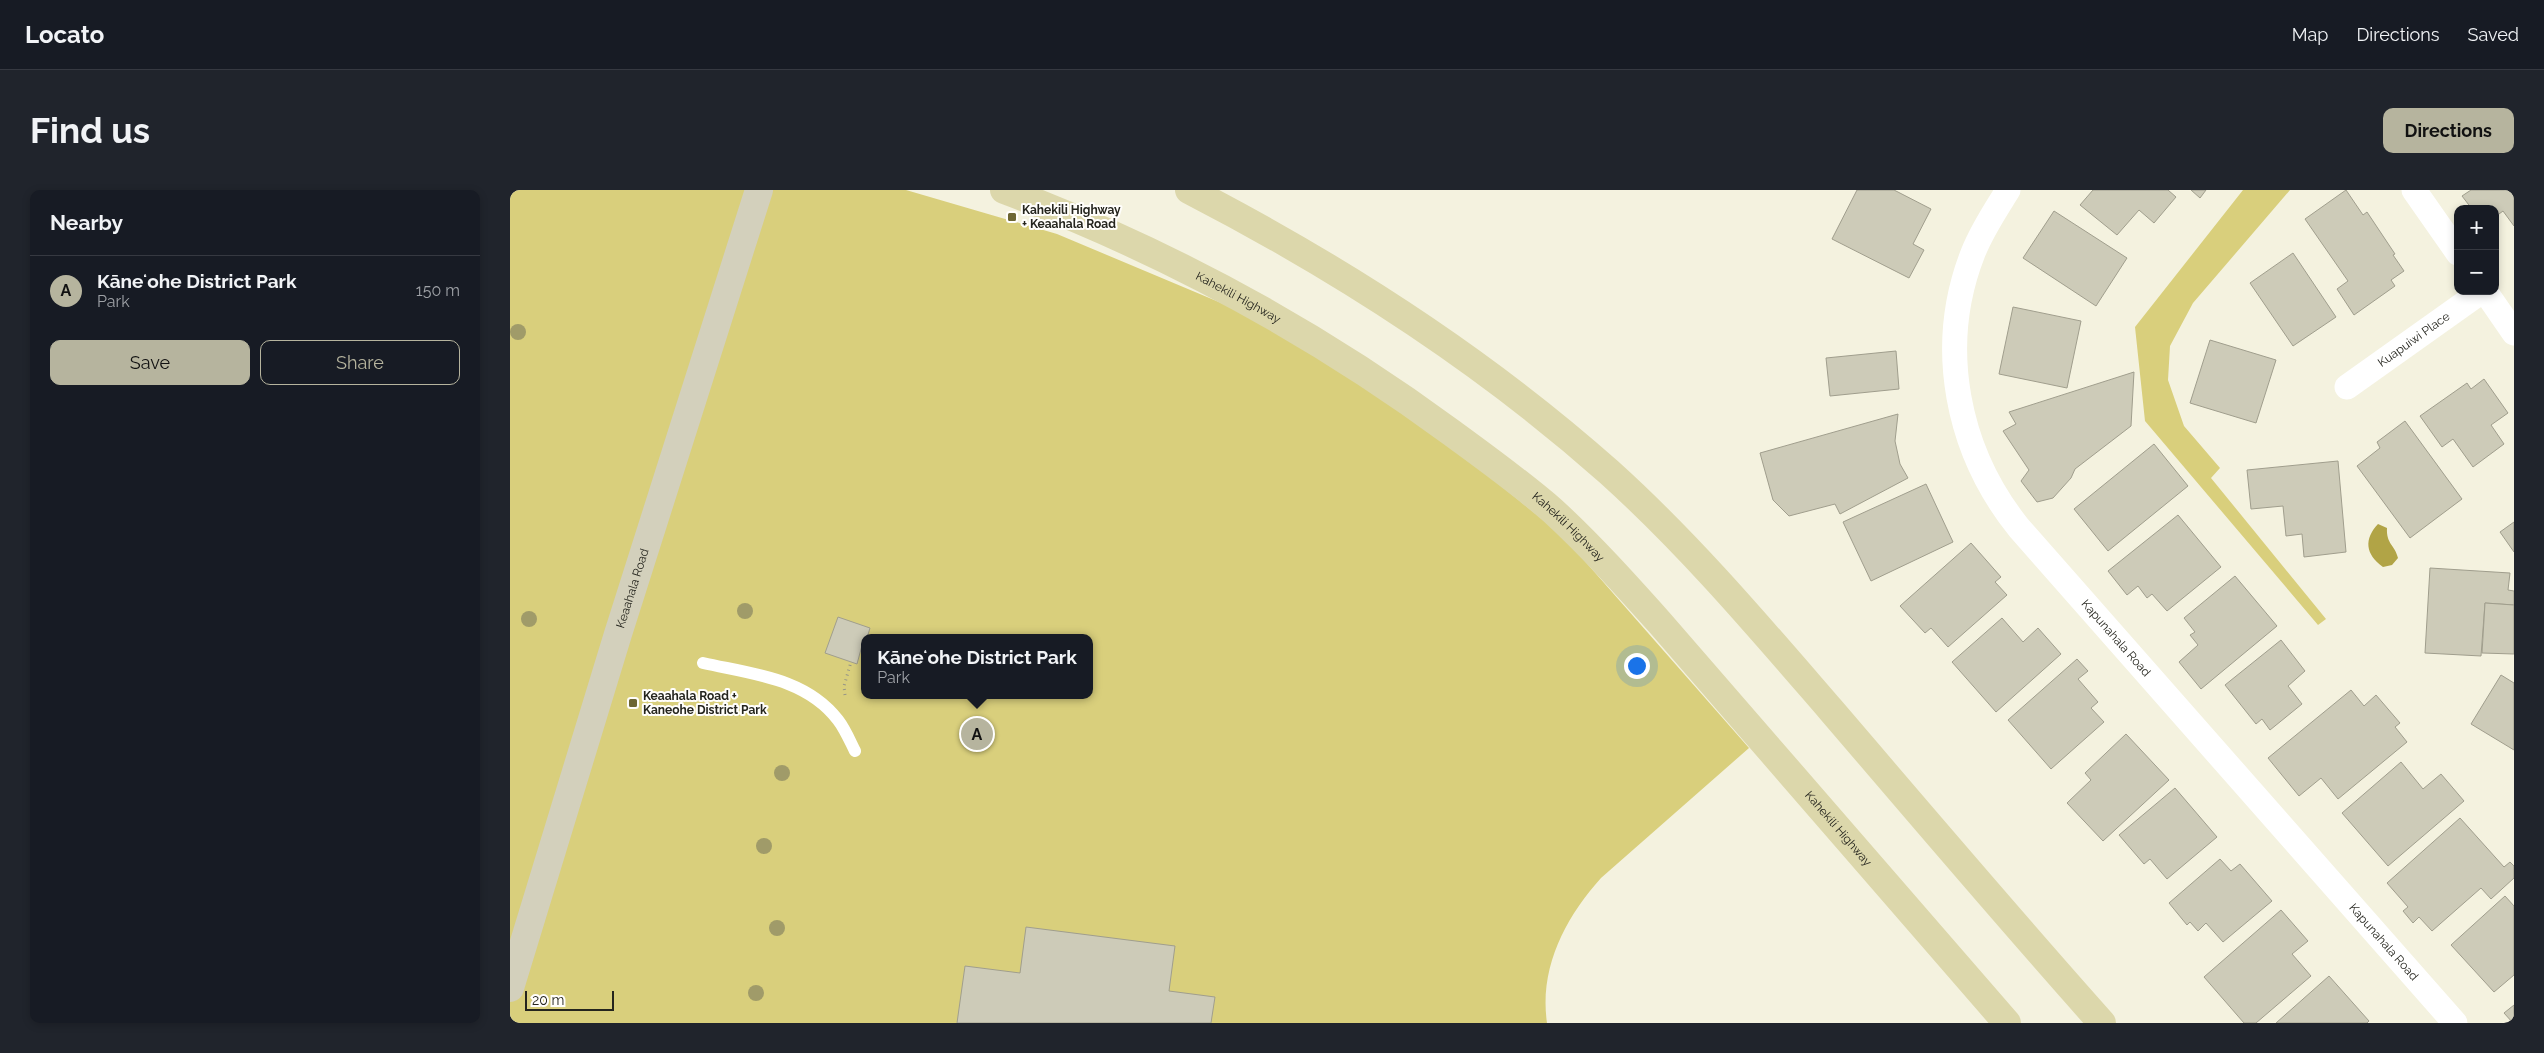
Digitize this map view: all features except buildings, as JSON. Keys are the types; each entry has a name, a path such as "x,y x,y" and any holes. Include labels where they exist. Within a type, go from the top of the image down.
{"main road":[{"name":"Kahekili Highway","path":"1004,190 1117,236 1281,320 1351,362 1421,410 1552,510 1611,568 1660,623 2007,1023"},
{"path":"1189,190 1340,274 1438,339 1494,379 1608,472 1715,576 2102,1023"}],"street":[{"name":"Keaahala Road","path":"510,988 618,634 759,190"},
{"name":"Kapunahala Road","path":"2008,190 1990,217 1972,255 1958,311 1954,348 1961,413 1970,444 1986,478 2020,528 2455,1023"},
{"path":"2414,190 2456,250"},
{"name":"Kuapuiwi Place","path":"2347,387 2477,295"},
{"path":"2486,295 2514,333"}],"lane":[{"path":"703,663 776,678 815,696 839,721 856,751"}],"path":[{"path":"839,721 846,708 844,686 851,662"}],"shaded area":[{"path":"510,190 906,190 1057,234 1257,318 1376,389 1465,457 1562,535 1749,748 1601,878 1588,893 1566,927 1551,963 1547,983 1547,1023 510,1023"},
{"path":"2243,190 2290,190 2193,303 2170,346 2168,380 2184,426 2220,468 2211,478 2326,619 2318,625 2145,421 2135,327"},
{"path":"2378,524 2387,528 2389,541 2397,554 2398,558 2392,565 2383,567 2370,552 2368,546 2370,535"}],"place":[{"name":"Kahekili Highway + Keaahala Road","path":"1012,217"},
{"name":"Keaahala Road + Kaneohe District Park","path":"633,703"},
{"name":"Kāneʻohe District Park","path":"977,734"}]}
